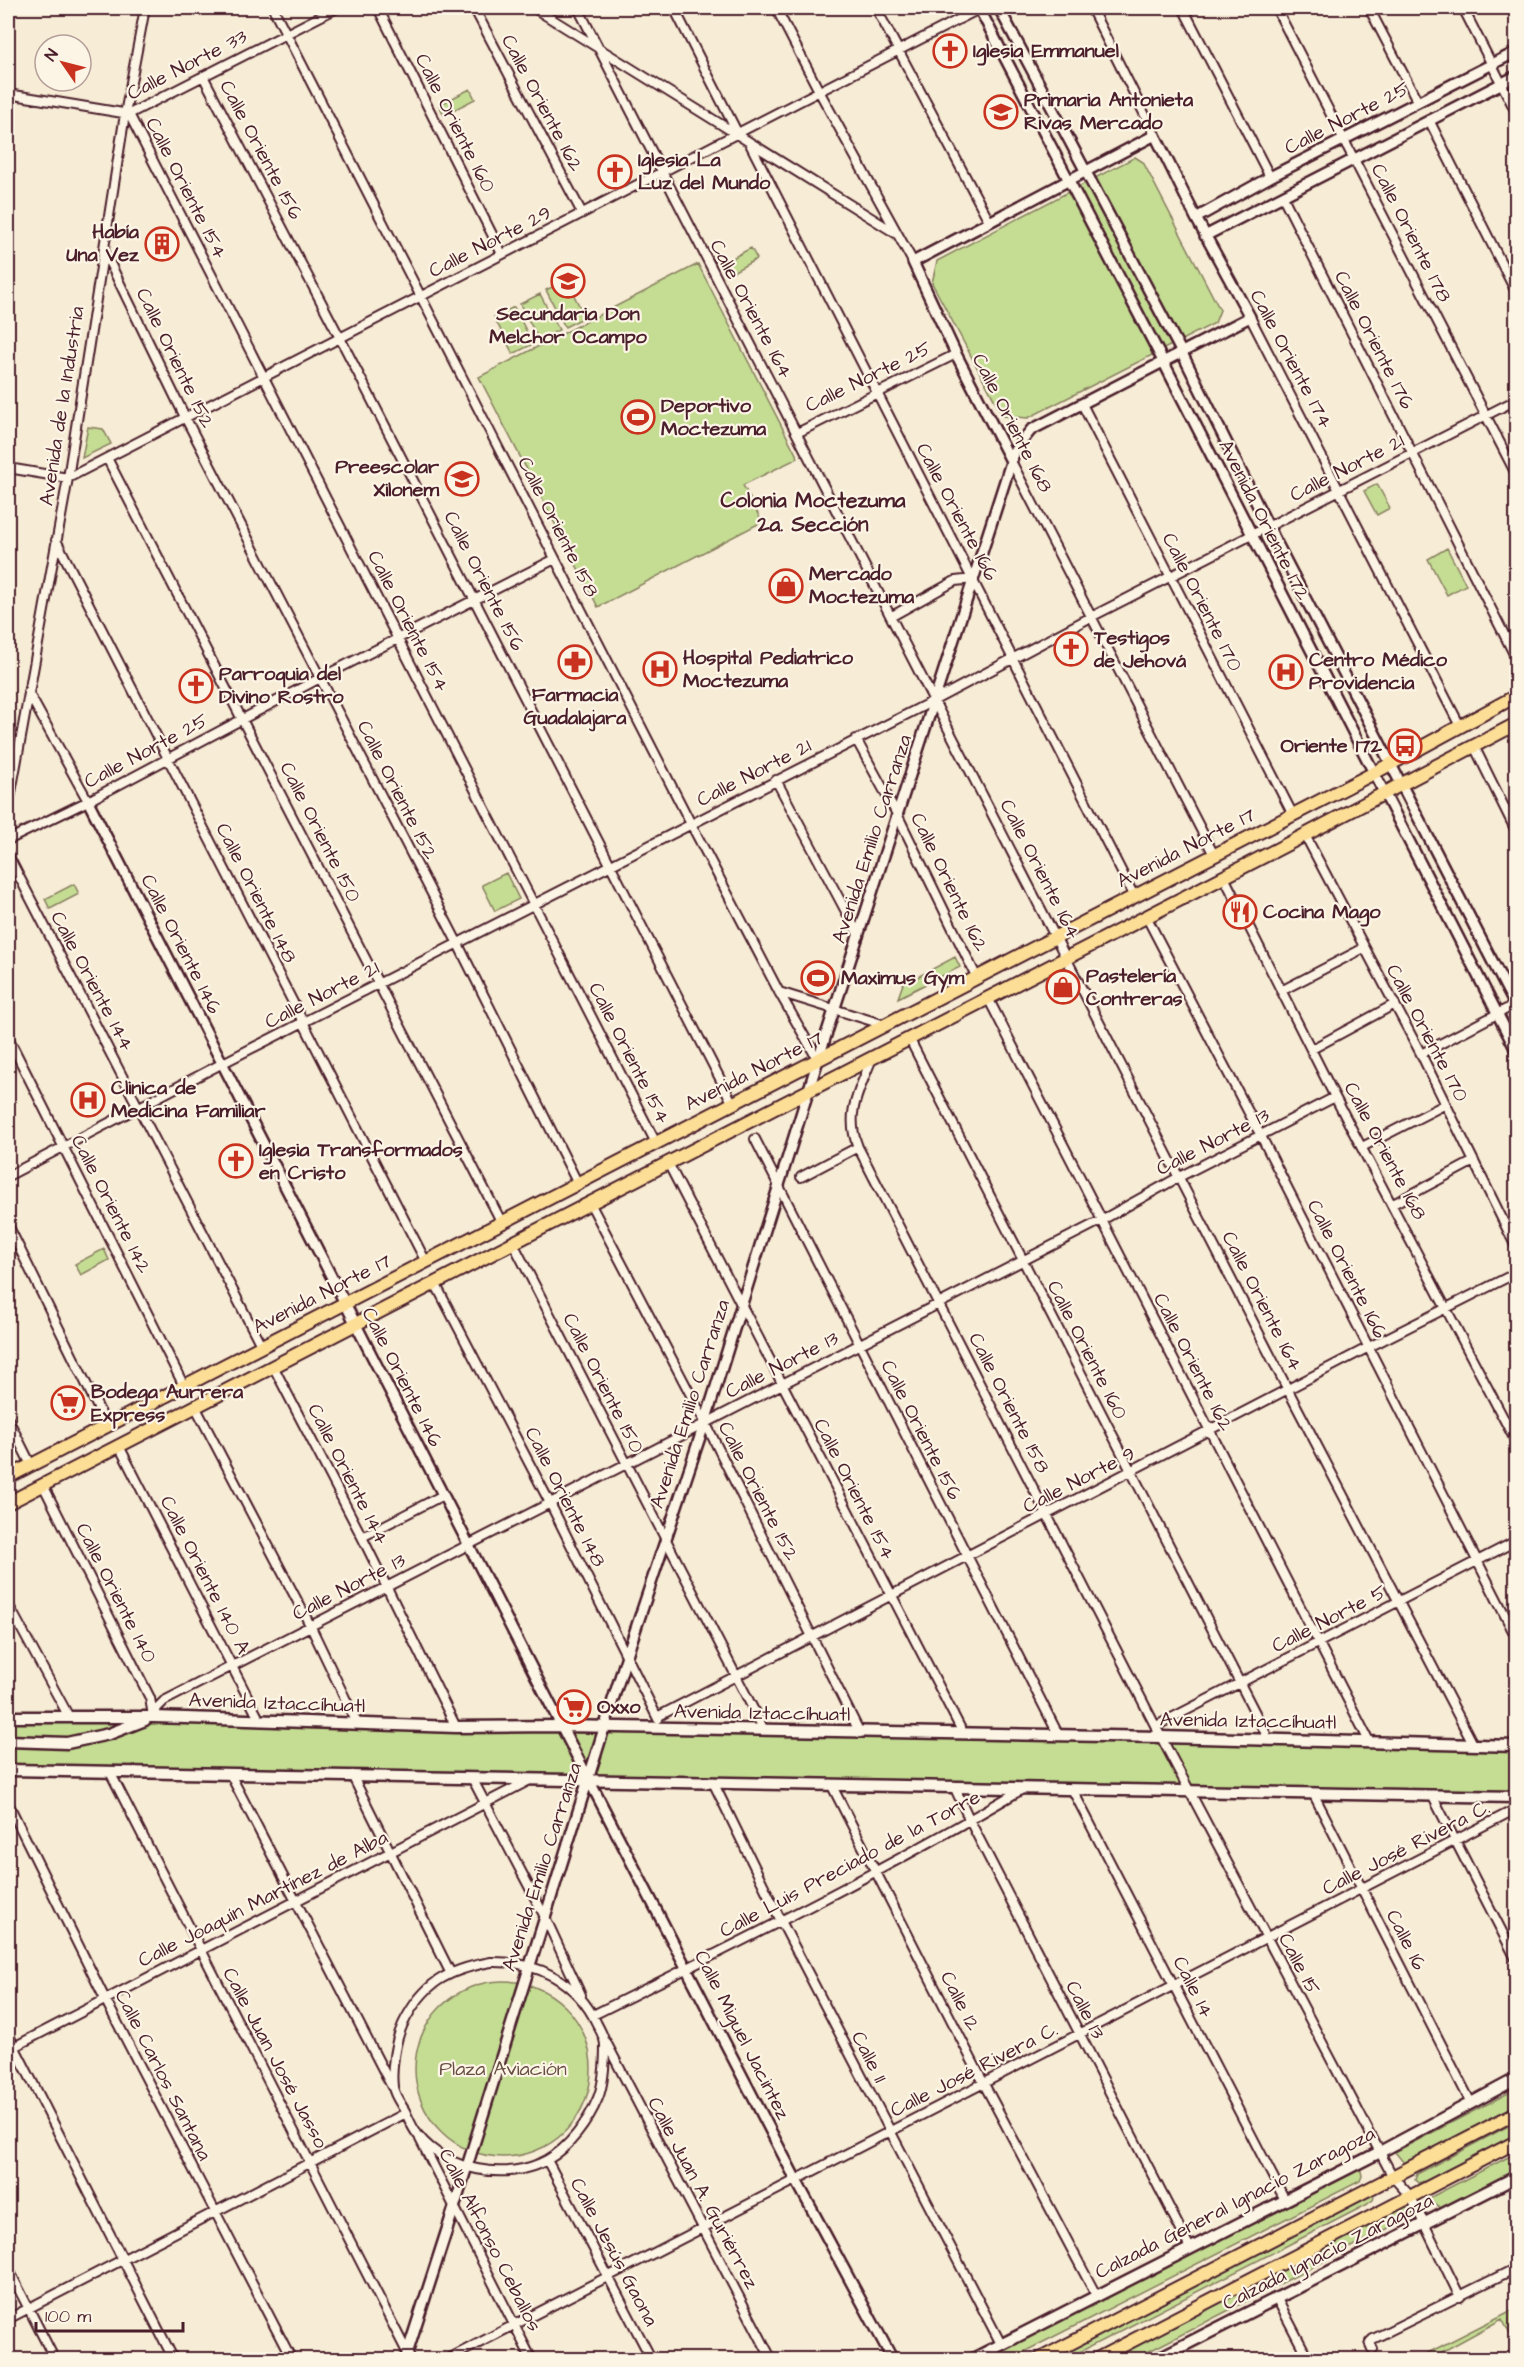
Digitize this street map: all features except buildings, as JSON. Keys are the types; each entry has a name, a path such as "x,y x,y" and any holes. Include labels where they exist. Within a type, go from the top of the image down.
{"main road":[{"name":"Avenida Norte 17","path":"8,1477 1293,815 1516,696"},
{"path":"8,1503 1402,785 1516,723"},
{"name":"Avenida Iztaccíhuatl","path":"8,1717 154,1717 456,1727 562,1726 963,1733 1516,1746"},
{"path":"8,1741 67,1743 109,1734 154,1717"},
{"path":"8,1770 1516,1797"},
{"name":"Calzada General Ignacio Zaragoza","path":"970,2360 1380,2152 1516,2079"},
{"path":"1038,2360 1516,2113"},
{"path":"1095,2360 1516,2142"},
{"name":"Calzada Ignacio Zaragoza","path":"1155,2360 1516,2177"}],"street":[{"name":"Avenida de la Industria","path":"8,809 68,478 145,8"},
{"name":"Calle Oriente 158","path":"273,8 691,824 779,992 818,1059"},
{"name":"Calle Norte 33","path":"8,94 127,114 337,8"},
{"name":"Calle Oriente 160","path":"378,8 502,254"},
{"name":"Calle Oriente 162","path":"474,8 582,213"},
{"path":"534,8 897,234"},
{"name":"Calle Oriente 164","path":"578,8 1288,1390 1473,1744"},
{"path":"674,8 737,134"},
{"name":"Calle Oriente 168","path":"776,8 913,262 956,354 1214,855"},
{"path":"876,8 989,221"},
{"name":"Calle Norte 29","path":"68,478 980,8"},
{"name":"Avenida Oriente 172","path":"980,8 1516,1050"},
{"name":"Avenida Oriente 172","path":"999,8 1182,353 1268,526 1516,1005"},
{"name":"Calle Oriente 174","path":"1091,8 1196,219 1250,317 1460,726"},
{"path":"1183,8 1270,177"},
{"name":"Calle Oriente 178","path":"1276,8 1516,474"},
{"path":"1369,8 1418,102"},
{"path":"1463,8 1516,112"},
{"name":"Calle Norte 25","path":"1196,219 1270,177 1345,141 1516,52"},
{"name":"Calle Oriente 156","path":"203,76 476,601 733,1104"},
{"name":"Calle Norte 25","path":"1205,236 1516,76"},
{"name":"Calle Oriente 154","path":"127,114 264,376 657,1143"},
{"path":"1430,120 1516,292"},
{"path":"913,262 1155,135"},
{"name":"Calle Oriente 166","path":"750,142 876,394 974,579 1134,896"},
{"name":"Calle Oriente 176","path":"1283,197 1516,658"},
{"name":"Calle Oriente 152","path":"104,251 185,417 458,944 578,1184"},
{"path":"1011,461 1015,450 1031,430 1250,317"},
{"name":"Calle Norte 25","path":"797,433 956,354"},
{"name":"Calle Norte 21","path":"8,1176 139,1106 935,700 1251,534 1414,454 1516,400"},
{"name":"Calle Oriente 170","path":"1082,404 1293,815"},
{"name":"Calle Oriente 150","path":"107,458 502,1223"},
{"name":"Avenida Emilio Carranza","path":"408,2357 604,1727 705,1422 818,1059 860,936 1011,461"},
{"path":"8,468 68,478"},
{"name":"Calle Oriente 148","path":"56,540 426,1262"},
{"name":"Calle Norte 25","path":"8,840 88,801 320,678 555,559"},
{"path":"892,616 954,581 974,579"},
{"name":"Calle Oriente 146","path":"28,692 88,801 562,1726"},
{"name":"Calle Oriente 162","path":"856,739 898,816 977,978"},
{"path":"1474,746 1516,831"},
{"path":"776,780 860,936"},
{"name":"Calle Oriente 170","path":"1305,835 1421,1054 1516,1247"},
{"name":"Calle Oriente 144","path":"8,855 262,1347"},
{"name":"Calle Oriente 168","path":"1224,877 1335,1097 1516,1442"},
{"name":"Calle Oriente 166","path":"1146,916 1261,1136 1516,1637"},
{"path":"1281,991 1364,948"},
{"path":"779,992 885,1025"},
{"name":"Calle Oriente 162","path":"988,998 1369,1741"},
{"path":"1312,1049 1395,1004"},
{"path":"1421,1054 1516,1005"},
{"name":"Calle Oriente 142","path":"8,1037 184,1386"},
{"name":"Calle Oriente 160","path":"909,1038 1269,1740"},
{"name":"Calle Oriente 158","path":"873,1057 854,1103 851,1118 852,1132 858,1147 1191,1792"},
{"name":"Calle Norte 13","path":"154,1717 157,1707 164,1701 1102,1220 1179,1177 1335,1097"},
{"path":"1362,1147 1446,1104"},
{"name":"Calle Oriente 156","path":"754,1139 780,1185 858,1345 1059,1736"},
{"path":"801,1176 858,1147"},
{"path":"1393,1204 1474,1161"},
{"name":"Calle Oriente 154","path":"668,1163 963,1733"},
{"name":"Calle Oriente 152","path":"590,1203 705,1422 860,1733"},
{"path":"8,1225 107,1426"},
{"name":"Calle Oriente 150","path":"513,1243 764,1730"},
{"name":"Calle Norte 9","path":"657,1717 1446,1307 1516,1273"},
{"name":"Calle Oriente 148","path":"435,1283 550,1503 627,1655 661,1729"},
{"name":"Calle Oriente 144","path":"273,1366 362,1537 456,1727"},
{"path":"195,1406 310,1625 357,1723"},
{"path":"8,1419 31,1465"},
{"name":"Calle Oriente 140 A","path":"119,1446 260,1721"},
{"name":"Calle Oriente 140","path":"43,1485 150,1698 154,1717"},
{"path":"362,1537 443,1495"},
{"name":"Calle Norte 5","path":"1156,1726 1516,1541"},
{"path":"8,1604 69,1717"},
{"name":"Calle Miguel Jacintez","path":"562,1726 796,2180 893,2360"},
{"name":"Calle Juan José Jasso","path":"110,1772 408,2357"},
{"path":"230,1774 393,2088"},
{"path":"352,1775 450,1972"},
{"path":"472,1778 545,1917 583,1999"},
{"name":"Calle Joaquín Martínez de Alba","path":"11,2049 533,1778"},
{"name":"Calle 11","path":"713,1782 889,2132 1001,2344"},
{"name":"Calle 12","path":"831,1784 984,2084 1096,2295"},
{"name":"Calle 13","path":"954,1786 1078,2035 1190,2248"},
{"name":"Calle Luis Preciado de la Torre","path":"593,2015 875,1872 970,1821 1026,1787"},
{"name":"Calle 14","path":"1072,1789 1285,2200"},
{"name":"Calle 15","path":"1191,1792 1393,2177 1411,2197 1460,2297"},
{"name":"Calle 16","path":"1313,1793 1471,2103"},
{"path":"1432,1795 1516,1959"},
{"name":"Calle Carlos Santana","path":"8,1803 214,2212 292,2360"},
{"name":"Calle José Rivera C.","path":"446,2360 1516,1809"},
{"path":"393,2088 399,2033 411,2007 429,1986 450,1972 490,1962 529,1965 558,1978 583,1999"},
{"name":"Calle Juan A. Guriérrez","path":"583,1999 772,2360"},
{"path":"8,2034 11,2049 174,2360"},
{"path":"418,2136 441,2154 466,2167 492,2171 520,2170 547,2160 569,2143 591,2113 599,2097 606,2041"},
{"name":"Calle Alfonso Ceballos","path":"393,2088 532,2360"},
{"path":"8,2319 406,2113"},
{"name":"Calle Jesús Gaona","path":"547,2160 651,2360"},
{"path":"8,2268 55,2360"},
{"path":"1373,2349 1370,2342 1373,2339 1516,2268"},
{"path":"1276,2297 1309,2360"}],"green space":[{"path":"470,89 475,99 444,115 439,105"},
{"path":"1135,157 1143,162 1220,310 1215,323 1028,418 1003,416 932,283 937,261"},
{"path":"751,248 757,259 727,275 721,264"},
{"name":"Deportivo Moctezuma","path":"698,264 798,458 743,485 762,522 598,607 479,377"},
{"path":"566,280 585,317 565,327 546,290"},
{"path":"540,294 559,330 539,340 520,304"},
{"path":"514,307 533,344 513,354 494,317"},
{"path":"88,427 103,429 111,444 82,458"},
{"path":"1377,484 1390,508 1377,515 1364,491"},
{"path":"1447,548 1466,585 1447,595 1428,559"},
{"path":"506,873 519,899 495,911 482,885"},
{"path":"74,884 79,894 50,909 45,899"},
{"path":"955,957 960,967 898,998 905,978 912,980"},
{"path":"104,1249 109,1260 81,1275 75,1264"},
{"path":"171,1721 1516,1749 1516,1793 8,1765 8,1723"},
{"name":"Plaza Aviación","path":"503,1981 537,1988 552,1996 565,2007 576,2020 584,2035 591,2069 584,2103 576,2118 565,2131 552,2142 537,2150 503,2157 469,2150 454,2142 441,2131 430,2118 422,2103 415,2069 422,2035 430,2020 441,2007 454,1996 469,1988"},
{"path":"1516,2089 1516,2105 1404,2163 1395,2152"},
{"path":"1516,2122 1516,2134 1425,2181 1418,2183 1415,2180 1417,2174"},
{"path":"1516,2153 1516,2172 1448,2208 1441,2208 1431,2201 1431,2197"},
{"path":"1357,2168 1361,2171 1360,2181 1010,2359 981,2360"},
{"path":"1369,2193 1374,2197 1366,2205 1066,2359 1043,2360"},
{"path":"1404,2204 1414,2215 1134,2359 1096,2360"},
{"path":"1516,2308 1516,2346 1502,2319 1429,2359 1416,2359"}],"place":[{"name":"Iglesia Emmanuel","path":"950,51"},
{"name":"Primaria Antonieta Rivas Mercado","path":"1001,112"},
{"name":"Iglesia La Luz del Mundo","path":"615,172"},
{"name":"Había Una Vez","path":"162,244"},
{"name":"Secundaria Don Melchor Ocampo","path":"568,281"},
{"name":"Deportivo Moctezuma","path":"638,417"},
{"name":"Preescolar Xilonem","path":"462,479"},
{"name":"Mercado Moctezuma","path":"786,586"},
{"name":"Testigos de Jehová","path":"1071,649"},
{"name":"Farmacia Guadalajara","path":"575,662"},
{"name":"Hospital Pediatrico Moctezuma","path":"660,669"},
{"name":"Centro Médico Providencia","path":"1286,672"},
{"name":"Parroquia del Divino Rostro","path":"196,686"},
{"name":"Oriente 172","path":"1405,746"},
{"name":"Cocina Mago","path":"1240,912"},
{"name":"Maximus Gym","path":"818,978"},
{"name":"Pastelería Contreras","path":"1063,987"},
{"name":"Clinica de Medicina Familiar","path":"88,1100"},
{"name":"Iglesia Transformados en Cristo","path":"236,1161"},
{"name":"Bodega Aurrera Express","path":"68,1403"},
{"name":"Oxxo","path":"574,1707"}],"district":[{"name":"Colonia Moctezuma 2a. Sección","path":"813,512"}]}
